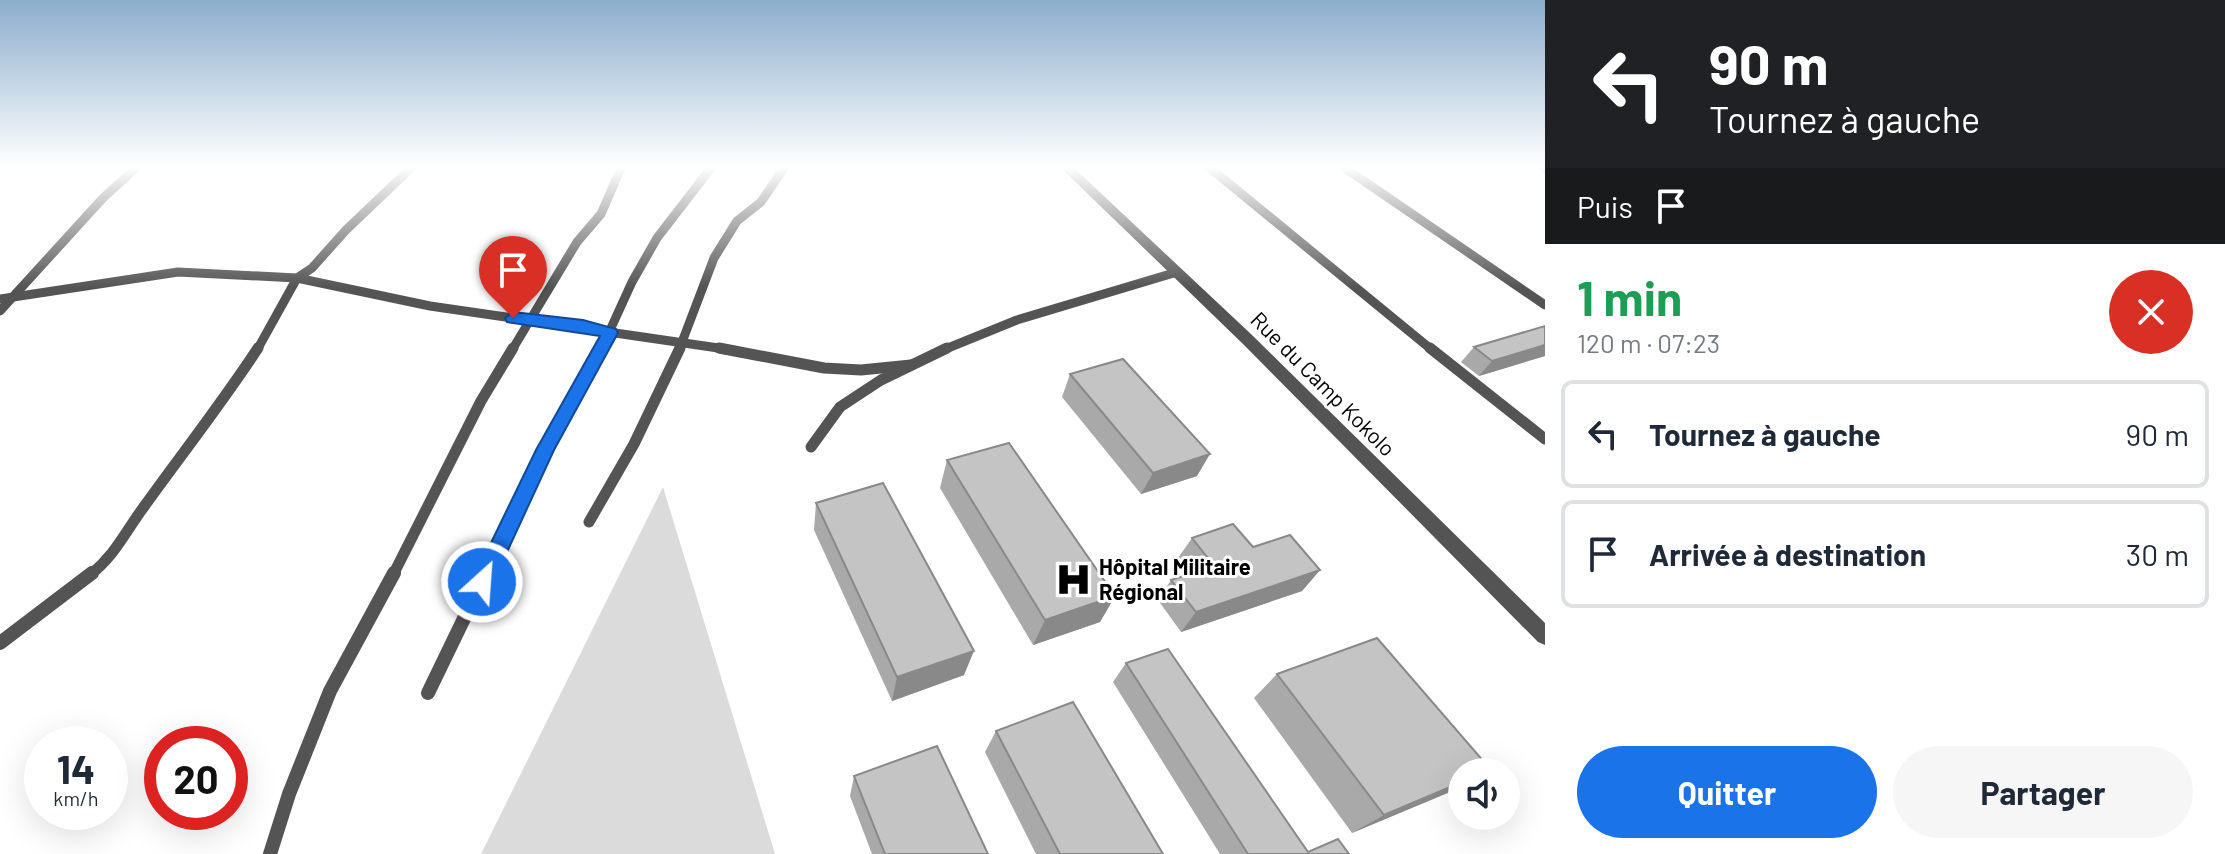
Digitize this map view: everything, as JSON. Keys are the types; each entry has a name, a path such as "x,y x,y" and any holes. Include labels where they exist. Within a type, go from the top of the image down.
{"street":[{"name":"Rue du Camp Kokolo","path":"1109,208 1545,636"}],"lane":[{"path":"0,311 6,299 94,208"},
{"path":"0,643 110,559 148,499 181,459 257,349 297,278 312,268 369,208"},
{"path":"270,854 289,794 330,691 379,603 481,401 577,242 604,208"},
{"path":"428,693 545,450 610,333 632,282 657,238 680,208"},
{"path":"589,522 634,444 682,344 714,258 737,221 754,208"},
{"path":"1260,208 1307,250 1545,439"},
{"path":"1403,208 1545,305"},
{"path":"6,299 178,272 297,278 430,306 583,326 610,333 729,349 824,368 861,370 911,365"},
{"path":"811,447 840,407 911,365 1017,320 1177,272"}],"shaded area":[{"path":"663,487 775,854 481,854"}],"building":[{"path":"1545,326 1545,345 1492,361 1474,347"},
{"path":"1123,359 1210,454 1153,473 1070,374"},
{"path":"1009,443 1115,596 1045,620 947,460"},
{"path":"883,483 974,651 897,677 816,503"},
{"path":"1233,524 1253,547 1290,535 1320,570 1196,612 1171,580 1214,566 1192,538"},
{"path":"1377,638 1481,758 1448,758 1448,788 1384,815 1277,674"},
{"path":"1168,649 1308,852 1338,839 1349,854 1248,854 1126,663"},
{"path":"1073,702 1163,854 1060,854 996,731"},
{"path":"937,746 988,854 885,854 854,776"}],"place":[{"name":"Hôpital Militaire Régional","path":"1073,580"}],"route":[{"path":"482,582 545,450 610,333 583,326 513,318"}]}
